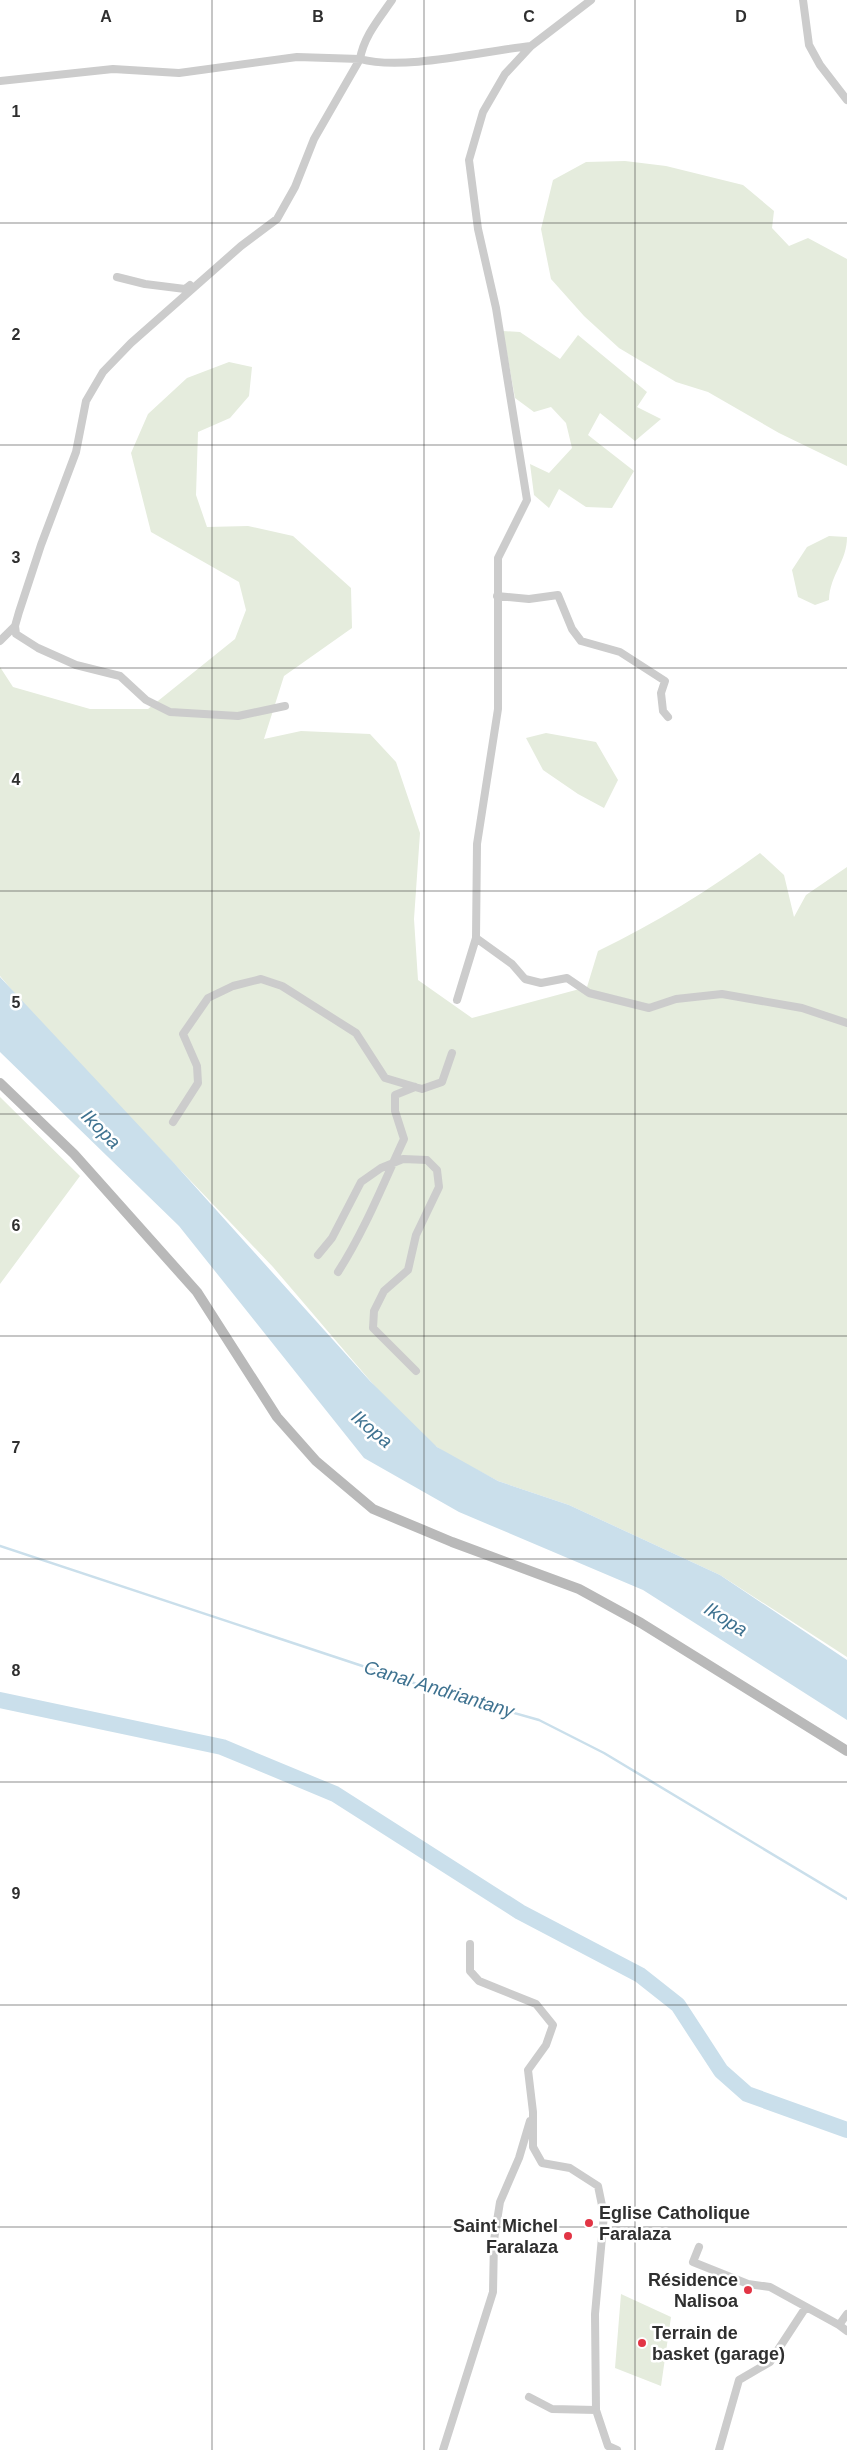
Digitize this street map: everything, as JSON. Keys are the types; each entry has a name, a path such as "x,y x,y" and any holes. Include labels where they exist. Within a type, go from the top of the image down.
{"main road":[{"path":"0,1083 74,1154 197,1292 272,1409 316,1461 373,1510 579,1589 641,1623 847,1750"}],"street":[{"path":"285,706 238,716 170,712 146,700 120,676 76,665 38,648 16,634 15,626 41,545 76,452 86,401 102,372 131,343 228,258 277,219 295,187 314,139 360,59 369,33 392,0"},
{"path":"457,1000 476,938 477,844 498,709 498,558 527,500 496,308 478,229 469,160 483,112 506,74 531,46 591,0"},
{"path":"803,0 809,45 820,65 847,100"},
{"path":"0,81 113,69 179,73 297,57 360,59 374,63 402,62 531,46"},
{"path":"117,277 145,284 185,290 266,224 295,187"},
{"path":"497,596 529,599 558,595 572,629 581,641 620,652 654,672 665,681 661,693 664,711 668,717"},
{"path":"0,640 15,626"},
{"path":"476,938 512,964 525,979 541,982 567,978 589,994 649,1008 676,999 722,994 802,1008 847,1022"},
{"path":"173,1122 198,1083 197,1066 183,1034 208,998 233,986 261,979 282,986 356,1033 385,1078 422,1089 442,1082 452,1053"},
{"path":"338,1272 360,1236 368,1214 377,1200 404,1139 395,1111 395,1095 415,1087"},
{"path":"318,1255 332,1238 361,1182 381,1168 403,1159 427,1160 437,1170 439,1187 416,1235 408,1270 384,1291 374,1311 373,1328 416,1371"},
{"path":"470,1944 470,1971 479,1981 536,2004 553,2025 546,2045 528,2070 533,2112 533,2148 542,2163 570,2168 598,2186 604,2215 594,2314 596,2410 608,2446 617,2450"},
{"path":"443,2450 493,2292 494,2240 500,2202 519,2158 533,2112"},
{"path":"699,2248 693,2262 748,2284 770,2287 847,2331"},
{"path":"719,2450 739,2380 770,2362 806,2306"},
{"path":"839,2325 847,2314"},
{"path":"847,2335 847,2340"},
{"path":"529,2396 552,2410 596,2410"}],"green space":[{"path":"625,161 666,166 743,185 774,211 772,228 789,246 808,238 847,259 847,466 779,433 708,392 676,382 619,348 584,316 551,279 541,229 553,180 586,162"},
{"path":"503,331 520,332 560,359 578,335 647,392 637,407 661,419 635,441 600,413 588,435 634,471 612,508 586,507 559,489 549,508 534,495 530,464 549,473 572,448 566,423 551,407 534,412 515,398"},
{"path":"229,362 252,367 249,396 230,418 198,432 196,495 207,527 248,526 293,536 351,588 352,628 284,676 264,739 301,731 370,734 396,762 420,833 414,919 418,980 472,1018 587,987 598,951 682,905 760,853 784,875 794,917 806,895 847,867 847,1657 720,1575 569,1505 498,1481 449,1455 413,1431 273,1267 143,1131 64,1052 0,976 0,667 13,687 90,709 148,709 235,639 246,610 239,582 151,532 131,453 148,414 187,378"},
{"path":"829,536 847,537 846,546 842,561 832,583 829,600 815,605 798,597 792,570 807,547"},
{"path":"546,733 596,742 618,780 604,808 578,794 543,770 526,738"},
{"path":"0,1097 80,1176 0,1284"},
{"name":"Terrain de basket (garage)","path":"621,2294 671,2317 661,2386 615,2368"}],"water":[{"name":"Ikopa","path":"0,977 173,1162 370,1381 437,1447 498,1481 569,1505 720,1575 847,1660 847,1720 643,1590 459,1512 364,1458 179,1226 0,1052"}],"waterway":[{"name":"Canal Andriantany","path":"0,1546 447,1694 539,1720 604,1753 847,1899"},
{"path":"0,1700 222,1747 335,1794 520,1912 640,1975 678,2005 721,2071 747,2094 847,2130"}],"place":[{"name":"Eglise Catholique Faralaza","path":"589,2223"},
{"name":"Saint Michel Faralaza","path":"568,2236"},
{"name":"Résidence Nalisoa","path":"748,2290"},
{"name":"Terrain de basket (garage)","path":"642,2343"}]}
